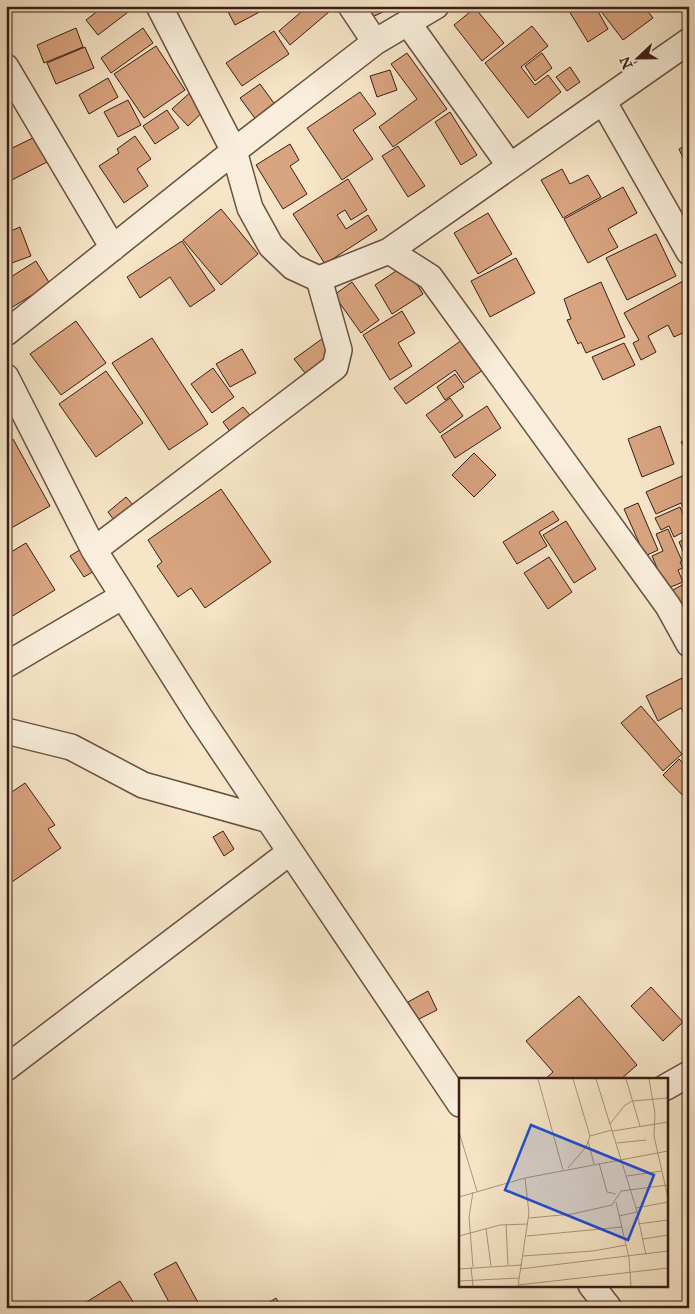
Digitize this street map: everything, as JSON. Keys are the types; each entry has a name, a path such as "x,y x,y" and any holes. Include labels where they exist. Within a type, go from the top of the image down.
{"street":[{"path":"159,6 234,151 250,208 271,246 292,267 319,279 389,251 689,41"},
{"path":"351,6 375,42"},
{"path":"6,333 234,151 375,42 436,6"},
{"path":"408,22 510,166"},
{"path":"6,67 113,248"},
{"path":"603,101 689,252"},
{"path":"389,251 430,277 668,606 689,644"},
{"path":"94,550 335,367 339,350 319,279"},
{"path":"6,377 94,550 199,716 459,1103"},
{"path":"6,666 123,596"},
{"path":"6,732 71,747 143,785 269,820"},
{"path":"6,1068 290,852"},
{"path":"668,1086 689,1074"},
{"path":"593,1286 609,1308"}],"building":[{"path":"104,6 136,6 98,35 86,20"},
{"path":"225,6 268,6 269,7 235,25"},
{"path":"308,6 336,6 290,45 279,31"},
{"path":"364,6 394,6 394,7 370,18"},
{"path":"566,6 595,6 608,29 588,42"},
{"path":"597,6 644,6 653,18 623,40"},
{"path":"475,8 504,43 482,61 454,25"},
{"path":"532,26 548,46 521,67 535,85 548,75 561,92 528,118 485,63"},
{"path":"76,28 83,47 44,63 37,45"},
{"path":"143,28 153,43 111,73 101,58"},
{"path":"274,31 289,54 242,86 226,63"},
{"path":"156,46 185,90 144,118 114,74"},
{"path":"85,47 94,68 56,84 47,63"},
{"path":"407,53 447,109 393,147 379,127 417,99 391,64"},
{"path":"542,53 552,68 535,81 525,66"},
{"path":"570,67 580,82 567,91 556,77"},
{"path":"390,70 397,90 377,97 370,76"},
{"path":"108,78 118,97 89,114 79,95"},
{"path":"260,84 276,106 257,121 240,98"},
{"path":"194,89 209,106 188,126 172,109"},
{"path":"360,92 376,114 353,130 373,159 342,180 307,128"},
{"path":"128,100 141,125 118,137 104,112"},
{"path":"167,110 179,128 155,144 143,126"},
{"path":"450,112 477,155 461,165 435,122"},
{"path":"37,136 49,161 6,183 6,151"},
{"path":"135,136 151,159 137,169 148,186 124,203 99,166 119,153 117,149"},
{"path":"290,144 299,160 290,166 307,194 283,209 256,165"},
{"path":"689,144 689,171 679,149"},
{"path":"398,146 425,186 408,197 382,156"},
{"path":"562,169 570,184 588,175 601,197 563,218 541,180"},
{"path":"348,179 367,210 351,220 345,210 337,215 346,229 368,215 377,230 325,264 293,214"},
{"path":"623,187 637,213 608,229 618,247 588,263 564,219"},
{"path":"221,209 258,254 221,285 183,240"},
{"path":"488,213 512,254 478,274 454,233"},
{"path":"20,227 31,256 6,265 6,233"},
{"path":"656,234 676,276 627,300 606,258"},
{"path":"182,241 215,290 190,307 170,277 140,298 127,277"},
{"path":"516,258 535,293 490,317 471,281"},
{"path":"36,261 50,284 6,311 6,280"},
{"path":"405,265 423,294 392,314 375,285"},
{"path":"685,280 689,287 689,330 674,337 668,325 648,336 656,352 641,360 633,343 639,340 624,313"},
{"path":"352,282 379,320 361,333 334,295"},
{"path":"601,282 625,337 586,353 581,342 578,344 567,320 571,319 564,299"},
{"path":"402,311 415,333 398,343 412,366 390,380 363,335"},
{"path":"76,321 106,363 61,395 30,354"},
{"path":"326,336 336,350 305,373 294,359"},
{"path":"152,338 208,424 169,450 112,363"},
{"path":"462,340 483,370 464,383 455,370 406,404 394,388"},
{"path":"624,343 635,365 603,380 592,357"},
{"path":"242,349 256,373 230,387 216,364"},
{"path":"213,368 234,397 212,413 191,384"},
{"path":"106,371 143,423 96,457 59,404"},
{"path":"455,374 464,387 445,400 437,387"},
{"path":"450,398 463,416 440,433 426,415"},
{"path":"487,406 501,428 455,458 441,436"},
{"path":"243,407 255,421 234,437 223,422"},
{"path":"660,426 674,464 642,477 628,439"},
{"path":"689,437 689,455 681,442"},
{"path":"13,439 50,506 6,531 6,443"},
{"path":"474,453 496,475 474,497 452,475"},
{"path":"689,473 689,520 681,503 656,514 646,492"},
{"path":"221,489 271,562 205,608 191,588 178,597 157,566 162,562 148,540"},
{"path":"126,497 136,508 117,524 108,512"},
{"path":"638,503 658,550 645,556 624,509"},
{"path":"680,507 689,529 674,537 669,526 661,530 655,518"},
{"path":"553,511 559,520 539,532 547,546 517,564 503,542"},
{"path":"566,521 596,569 574,583 543,535"},
{"path":"668,529 682,561 680,562 683,568 678,570 683,582 666,589 652,556 663,551 656,534"},
{"path":"689,537 689,562 688,563 679,542"},
{"path":"26,543 55,590 6,620 6,555"},
{"path":"86,546 99,568 84,577 70,556"},
{"path":"549,557 572,592 548,609 524,573"},
{"path":"684,584 689,594 689,603 680,608 671,591"},
{"path":"682,678 689,690 689,713 685,715 681,708 658,721 646,696"},
{"path":"641,706 682,754 663,771 621,723"},
{"path":"679,759 689,769 689,802 663,775"},
{"path":"25,783 55,825 48,829 61,848 9,884 6,880 6,796"},
{"path":"223,831 234,849 224,856 213,837"},
{"path":"651,987 683,1022 663,1041 631,1006"},
{"path":"428,991 437,1010 417,1020 408,1002"},
{"path":"579,996 637,1065 622,1078 546,1078 553,1072 526,1041"},
{"path":"176,1262 201,1308 172,1308 154,1274"},
{"path":"120,1281 137,1308 88,1308 85,1303"},
{"path":"276,1298 282,1308 260,1308"}]}
